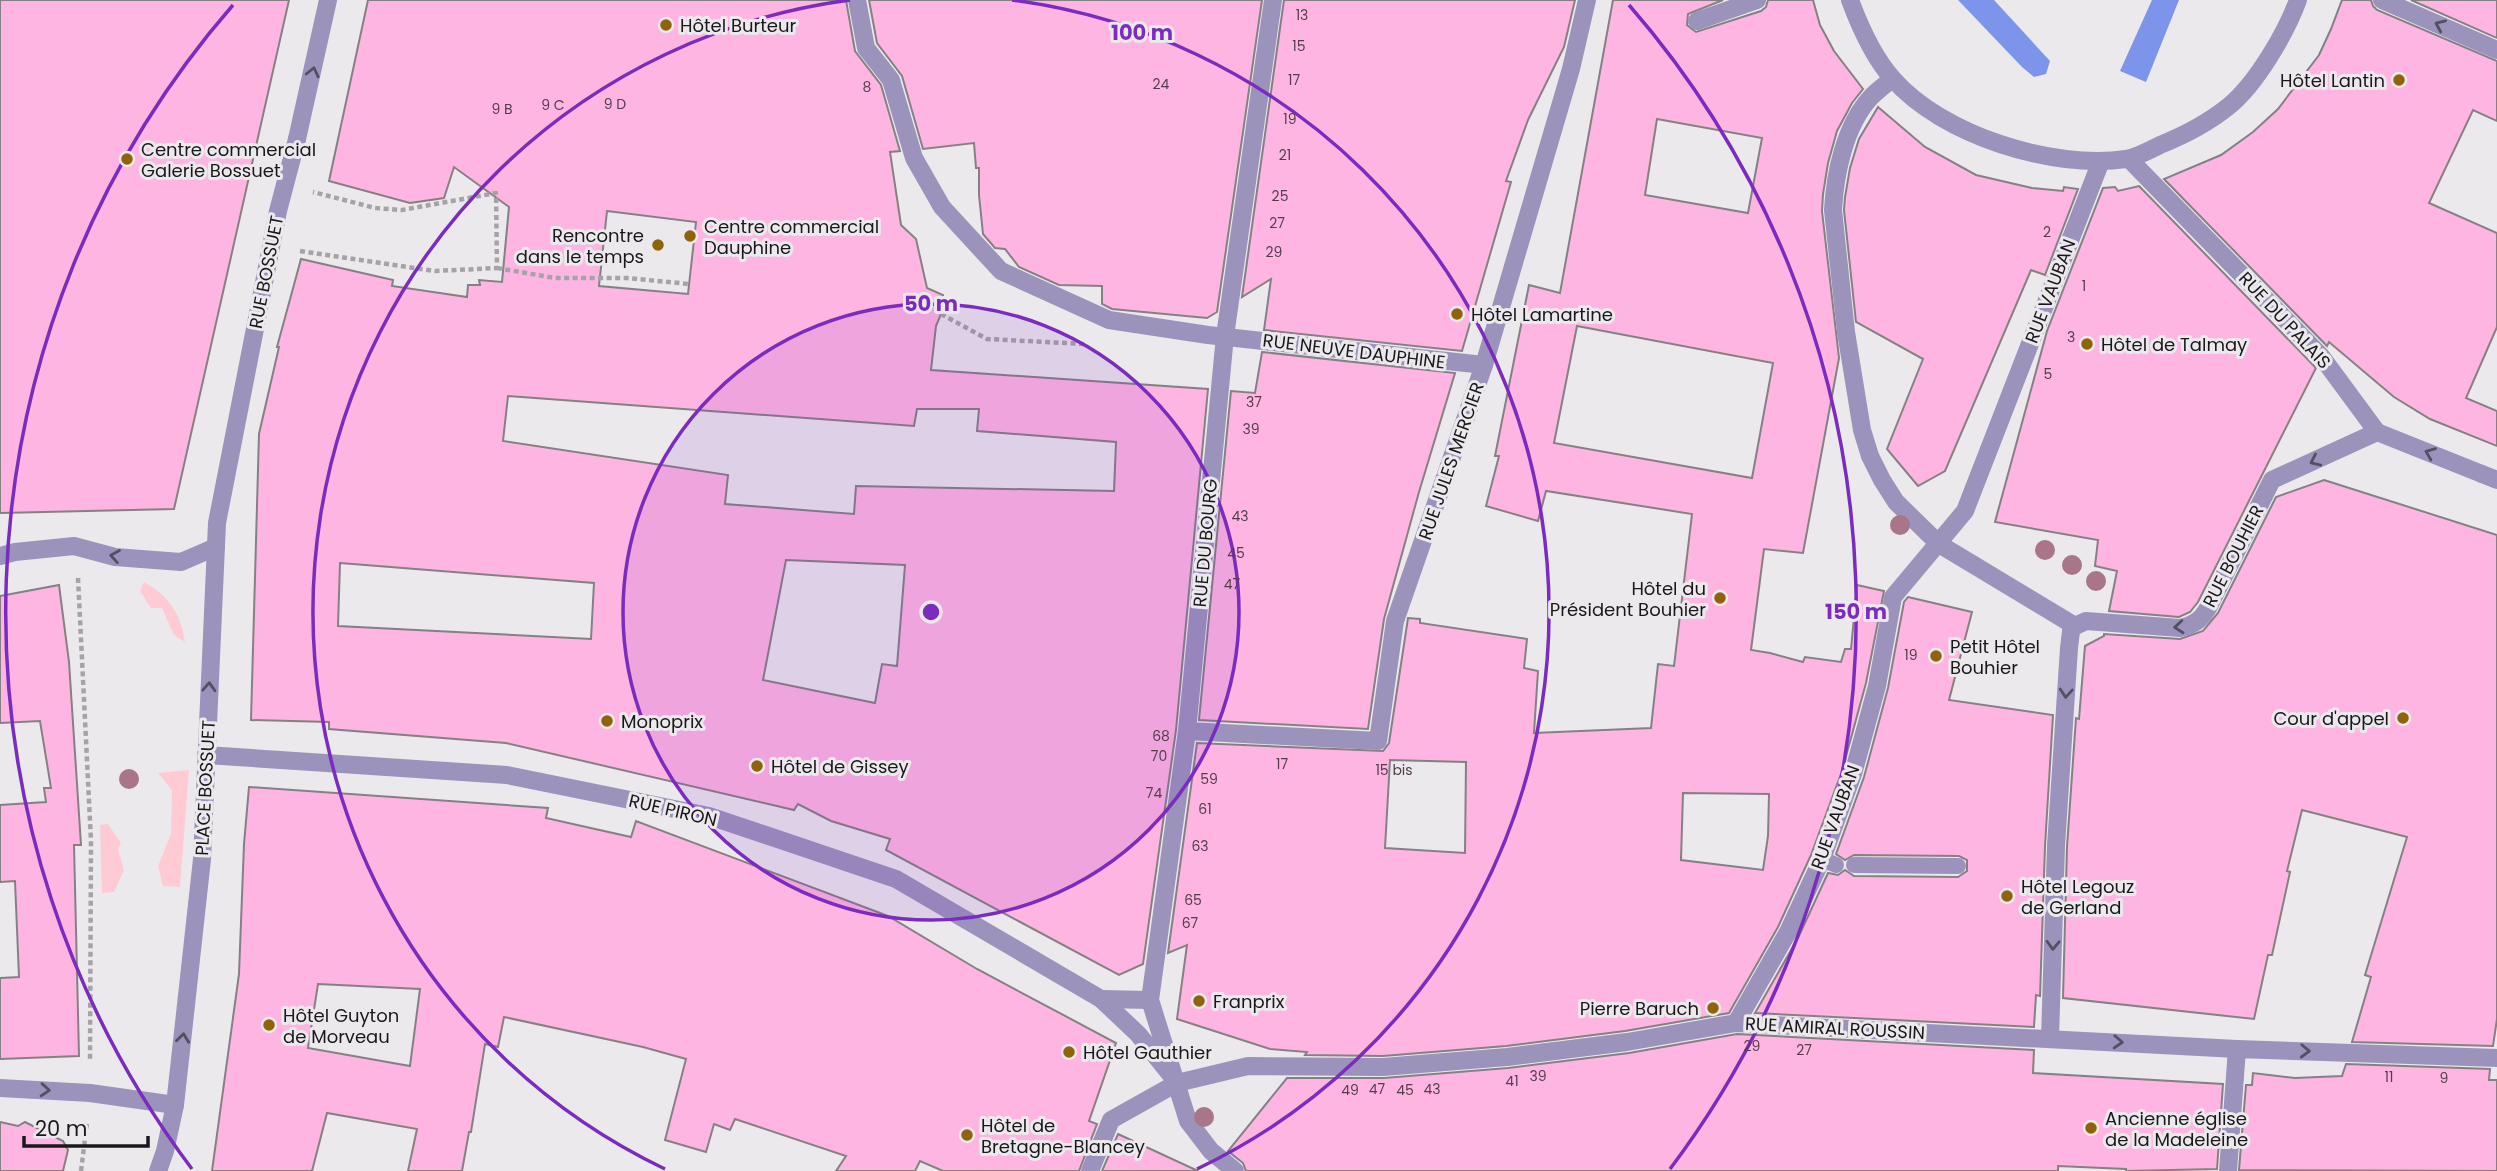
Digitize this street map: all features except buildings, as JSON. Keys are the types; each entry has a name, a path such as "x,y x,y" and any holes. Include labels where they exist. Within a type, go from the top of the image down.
{"street":[{"name":"RUE BOSSUET","path":"216,547 217,523 271,246 328,0"},
{"name":"RUE NEUVE DAUPHINE","path":"857,0 866,48 891,80 910,150 942,207 1001,271 1109,320 1208,335 1484,365"},
{"name":"RUE DU BOURG","path":"1235,1171 1211,1151 1188,1121 1150,1000 1186,731 1225,335 1273,0"},
{"name":"RUE JULES MERCIER","path":"1186,731 1378,741 1395,621 1484,365 1571,69 1587,0"},
{"path":"1697,21 1757,0"},
{"path":"1850,0 1862,32 1892,79 1927,110 1973,134 2032,154 2101,160 2129,159 2191,133 2231,105 2263,66 2291,18 2298,0"},
{"path":"2382,0 2497,50"},
{"path":"1892,79 1870,98 1854,124 1838,173 1833,210 1846,332 1862,430 1870,456 1896,502 1939,544 2075,626 2071,631 2069,648 2056,846 2050,1038"},
{"name":"RUE DU PALAIS","path":"2129,159 2321,356 2377,432"},
{"name":"RUE VAUBAN","path":"1736,1023 1829,862 1877,685 1893,597 1965,511 2101,160"},
{"path":"2377,432 2490,477"},
{"name":"RUE BOUHIER","path":"2075,626 2086,621 2180,628 2193,625 2202,618 2208,608 2272,480 2377,432"},
{"path":"0,556 74,546 115,557 181,562 216,547"},
{"name":"PLACE BOSSUET","path":"158,1171 175,1105 202,859 216,547"},
{"name":"RUE PIRON","path":"206,755 507,775 709,816 895,879 1101,999 1138,1034 1178,1083"},
{"name":"RUE PIRON","path":"1101,999 1150,1000"},
{"name":"RUE AMIRAL ROUSSIN","path":"1090,1171 1111,1119 1178,1083 1248,1066 1383,1066 1507,1057 1627,1042 1736,1023 2237,1049 2497,1058"},
{"path":"2228,1171 2237,1049"},
{"path":"0,1088 90,1093 175,1105"}],"lane":[{"path":"1854,865 1958,866"}],"path":[{"path":"284,188 311,191 375,208 402,210 496,194 497,268"},
{"path":"271,246 435,271 497,268 555,278 627,278 689,284"},
{"path":"941,314 987,339 1099,345 1109,320"},
{"path":"74,546 83,659 92,841 90,1064"}],"shaded area":[{"path":"144,582 160,593 177,614 185,642 174,635 162,608 151,608 140,591"},
{"path":"189,770 180,887 163,886 158,866 171,834 172,790 158,773"},
{"path":"108,824 121,843 118,849 124,870 114,892 102,893 100,825"}],"water":[{"path":"1958,0 1994,0 2050,61 2046,74 2034,77 2022,67"},
{"path":"2152,0 2179,0 2146,82 2120,71"}],"place":[{"name":"Hôtel Burteur","path":"666,25"},
{"name":"Hôtel Lantin","path":"2399,80"},
{"name":"Centre commercial Galerie Bossuet","path":"127,159"},
{"name":"Centre commercial Dauphine","path":"690,236"},
{"name":"Rencontre dans le temps","path":"658,245"},
{"name":"Hôtel Lamartine","path":"1457,314"},
{"name":"Hôtel de Talmay","path":"2087,344"},
{"name":"Hôtel du Président Bouhier","path":"1720,598"},
{"name":"Petit Hôtel Bouhier","path":"1936,656"},
{"name":"Cour d'appel","path":"2403,718"},
{"name":"Monoprix","path":"607,721"},
{"name":"Hôtel de Gissey","path":"757,766"},
{"name":"Hôtel Legouz de Gerland","path":"2007,896"},
{"name":"Franprix","path":"1199,1001"},
{"name":"Pierre Baruch","path":"1713,1008"},
{"name":"Hôtel Guyton de Morveau","path":"269,1025"},
{"name":"Hôtel Gauthier","path":"1069,1052"},
{"name":"Ancienne église de la Madeleine","path":"2091,1128"},
{"name":"Hôtel de Bretagne-Blancey","path":"967,1135"}]}
